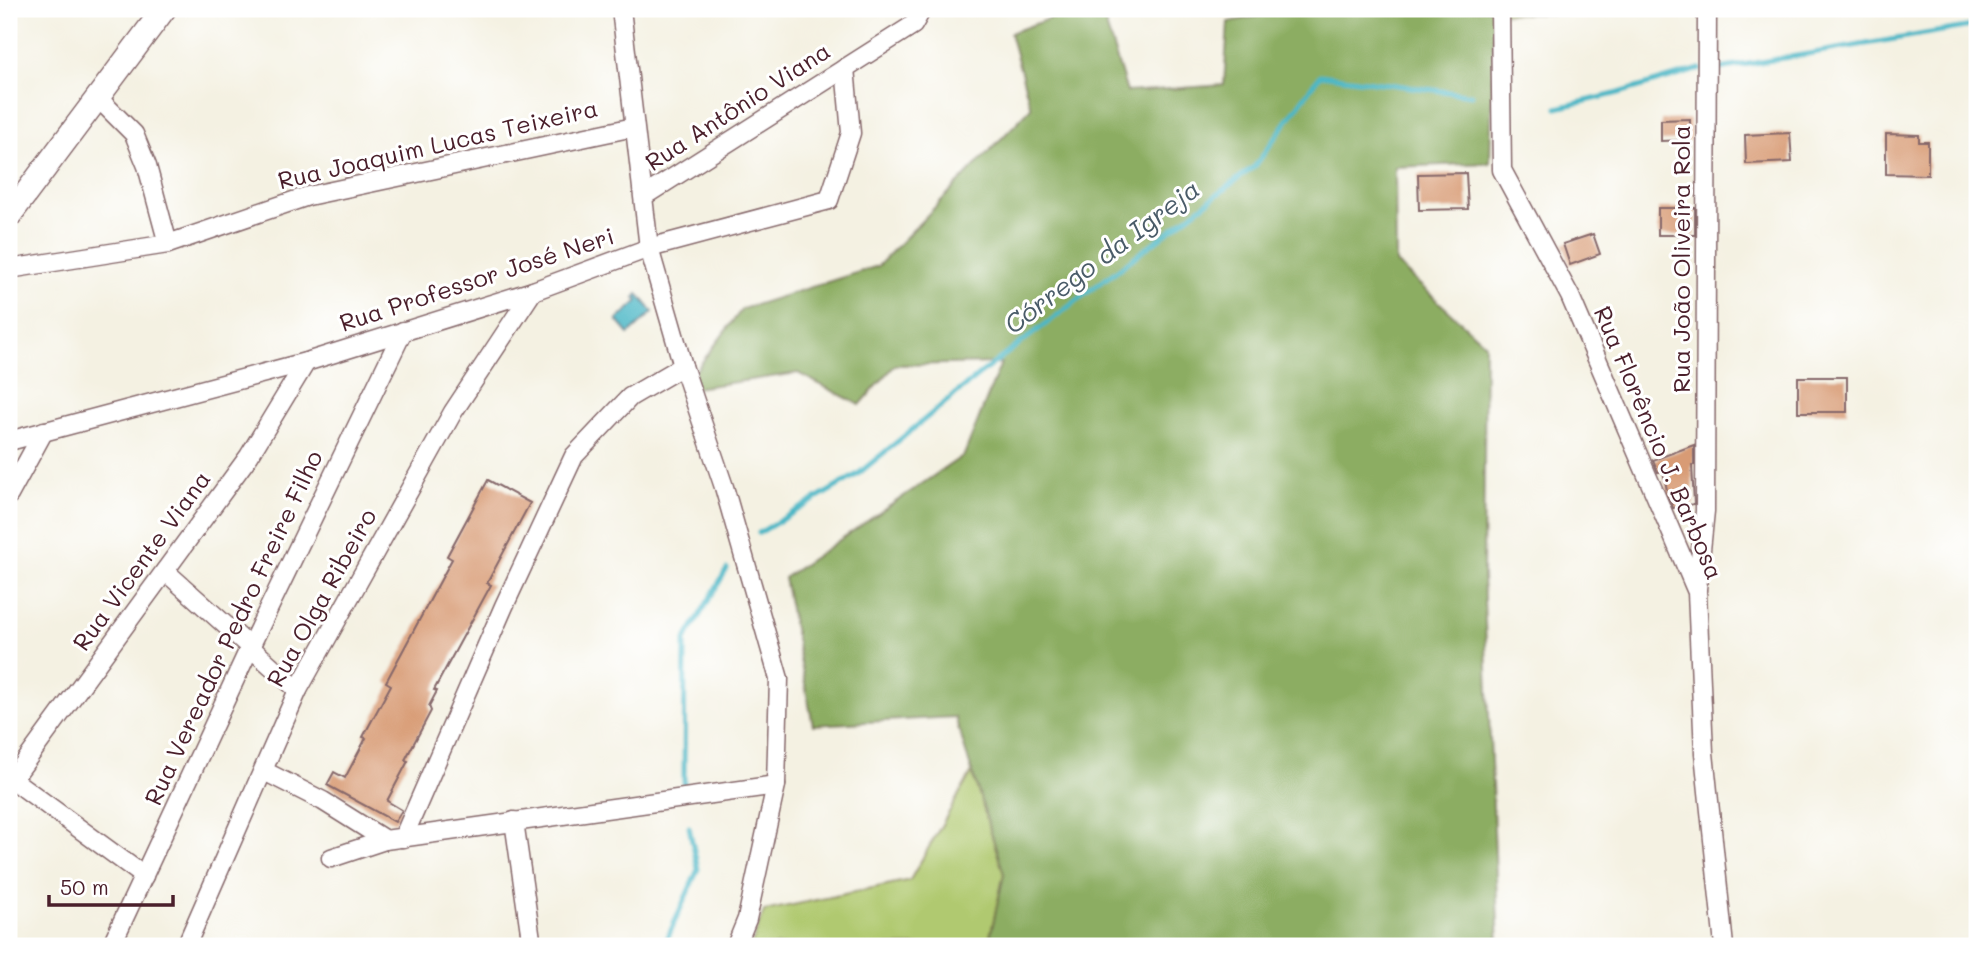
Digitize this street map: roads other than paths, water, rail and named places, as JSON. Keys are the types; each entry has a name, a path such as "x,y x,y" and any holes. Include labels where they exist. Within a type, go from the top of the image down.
{"main road":[{"path":"9,216 164,9"}],"street":[{"path":"621,9 649,248 683,366 724,487 779,679 776,785 747,919 736,946"},
{"name":"Rua Antônio Viana","path":"644,196 913,25 922,9"},
{"name":"Rua Florêncio J. Barbosa","path":"1500,9 1502,170 1570,296 1697,592 1704,753 1724,946"},
{"name":"Rua João Oliveira Rola","path":"1697,592 1705,511 1707,9"},
{"name":"Rua Professor José Neri","path":"9,441 306,362 533,291 649,248 829,200 851,133 845,68"},
{"path":"98,98 134,134 147,166 168,244"},
{"name":"Rua Joaquim Lucas Teixeira","path":"9,270 168,244 308,195 634,127"},
{"name":"Rua Olga Ribeiro","path":"186,946 298,690 453,412 533,291"},
{"name":"Rua Vereador Pedro Freire Filho","path":"111,946 250,647 403,331"},
{"name":"Rua Vicente Viana","path":"10,781 249,456 306,362"},
{"path":"394,839 574,456 631,397 683,366"},
{"path":"9,495 44,431"},
{"path":"165,570 298,690"},
{"path":"264,771 394,839"},
{"path":"10,781 144,877"},
{"path":"331,858 394,839 776,785"},
{"path":"514,821 531,946"}],"water":[{"path":"638,294 653,312 629,334 617,320 638,301 635,298"}],"waterway":[{"name":"Córrego da Igreja","path":"1719,69 1977,25"},
{"name":"Córrego da Igreja","path":"1557,108 1700,69"},
{"name":"Córrego da Igreja","path":"759,533 858,474 981,373 1255,166 1320,75 1472,95"},
{"name":"Córrego da Igreja","path":"684,783 685,640 727,569"},
{"name":"Córrego da Igreja","path":"664,946 698,869 689,827"}]}
